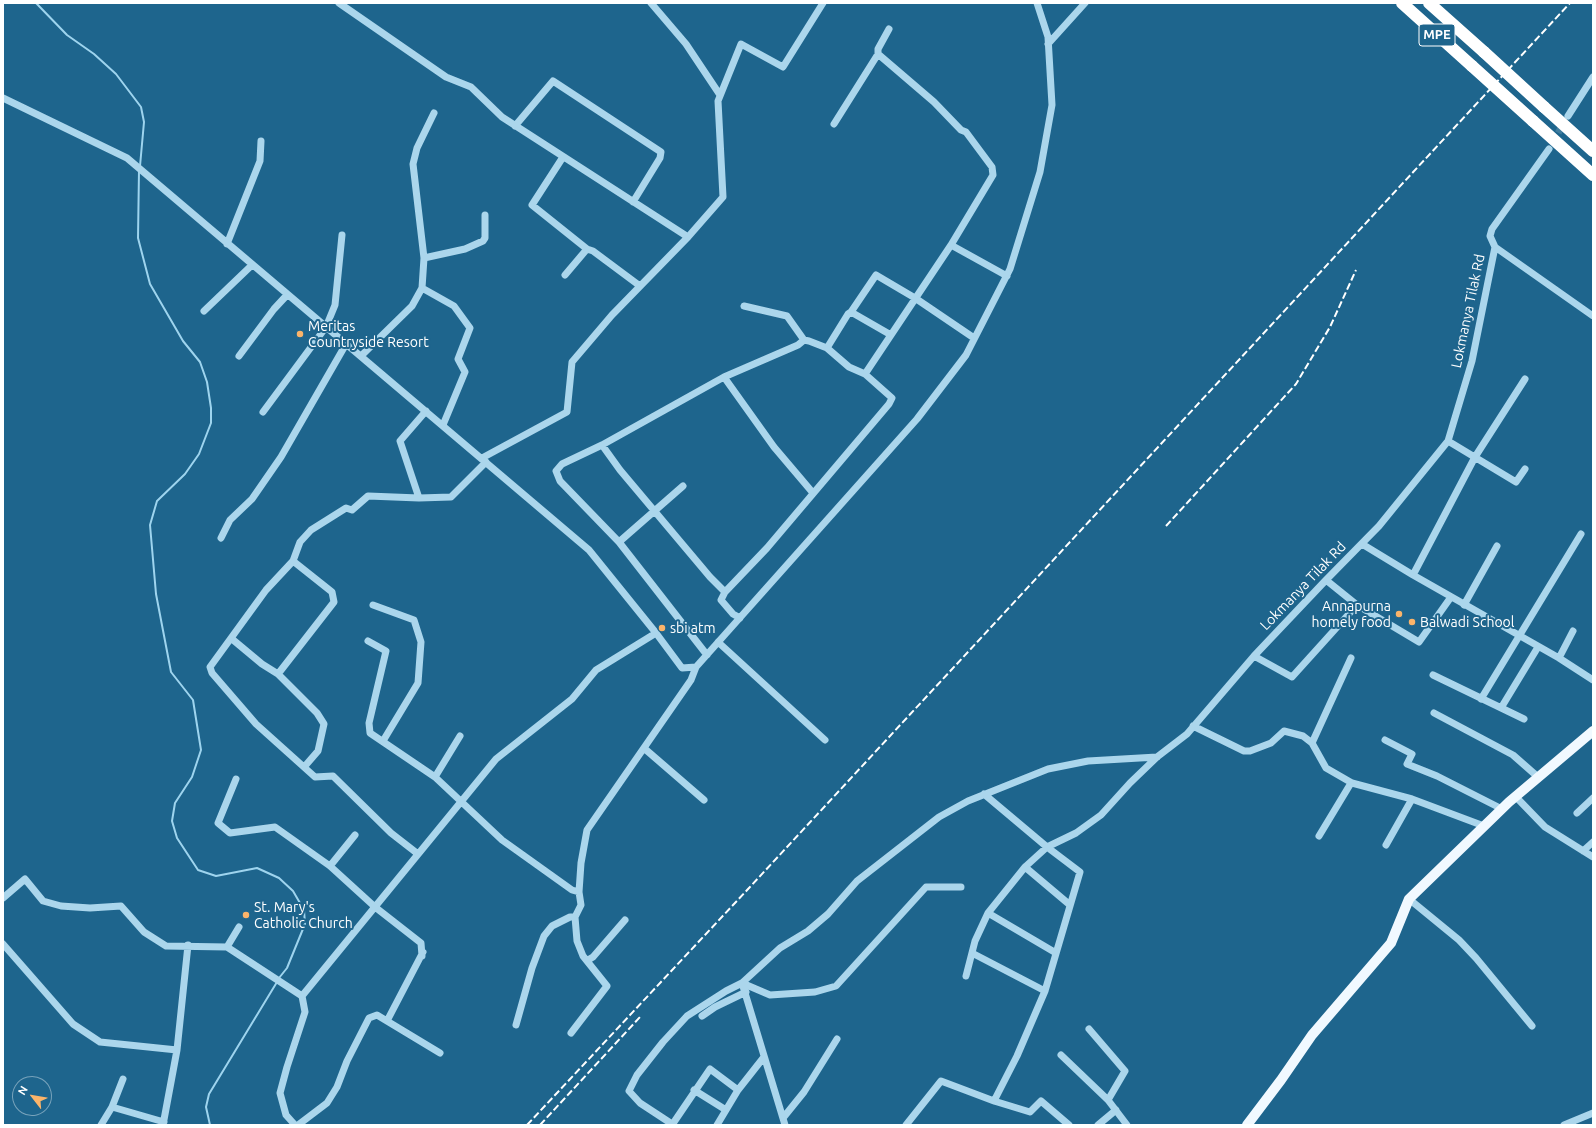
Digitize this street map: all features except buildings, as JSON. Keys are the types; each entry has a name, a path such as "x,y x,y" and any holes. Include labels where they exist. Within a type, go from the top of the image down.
{"highway":[{"name":"MPE","path":"1402,3 1593,175"},
{"name":"MPE","path":"1429,3 1593,151"}],"main road":[{"path":"1247,1125 1281,1080 1312,1035 1391,943 1409,899 1502,809 1593,731"}],"street":[{"path":"339,3 446,77 471,87 502,118 688,238"},
{"path":"650,3 686,44 720,95"},
{"path":"418,854 391,833 333,776 315,777 305,766 256,724 212,672 210,667 232,639 266,590 293,561 300,542 311,530 346,508 352,510 368,496 419,498 450,497 484,460 567,412 572,362 612,314 688,238 723,197 718,101 741,44 783,67 824,3"},
{"path":"571,1032 607,986 588,960 583,956 577,941 575,917 581,905 579,892 581,863 587,830 626,772 645,749 691,680 696,667 917,419 966,354 1007,276 1040,172 1052,105 1048,44 1037,3"},
{"path":"1048,44 1085,3"},
{"path":"834,124 878,54 878,48 889,29"},
{"path":"865,374 951,244 993,175 992,167 966,132 962,130 934,102 878,54"},
{"path":"1568,116 1593,77"},
{"path":"515,126 553,81 661,152 660,158 633,202"},
{"path":"3,98 127,158 590,550 682,668 696,667"},
{"path":"361,356 412,306 422,288 424,258 413,164 417,148 434,113"},
{"path":"227,244 260,161 261,141"},
{"path":"1495,247 1490,236 1492,229 1549,149"},
{"path":"564,157 532,205 587,249 594,251 640,286"},
{"path":"424,258 465,249 483,241 485,238 485,215"},
{"path":"263,412 326,327 335,305 342,236"},
{"path":"951,244 1007,276"},
{"name":"Lokmanya Tilak Rd","path":"966,976 975,941 988,913 1025,867 1047,847 1076,833 1101,816 1130,782 1157,757 1187,734 1254,656 1379,526 1448,441 1472,361 1495,247 1593,316"},
{"path":"565,275 587,249"},
{"path":"204,311 252,265"},
{"path":"827,348 848,314 851,312 876,274 915,298 974,338"},
{"path":"422,288 454,306 470,328 458,359 465,372 443,425"},
{"path":"239,356 287,294"},
{"path":"740,618 733,614 721,600 725,592 767,548 812,493 889,404 892,398 865,374 849,366 827,348 804,340 787,316 744,306"},
{"path":"851,312 891,335"},
{"path":"706,655 619,542 560,481 556,471 562,464 602,445 724,377 798,345 804,340"},
{"path":"221,538 230,520 252,499 281,457 346,344"},
{"path":"724,377 774,447 812,493"},
{"path":"1413,575 1475,457 1524,379"},
{"path":"419,498 400,441 426,411"},
{"path":"1448,441 1516,482 1525,469"},
{"path":"602,445 620,470 655,510 690,554 725,592"},
{"path":"619,542 683,486"},
{"path":"1481,699 1581,534"},
{"path":"1362,544 1558,658 1593,680"},
{"path":"1464,604 1497,546"},
{"path":"278,674 334,602 332,592 293,561"},
{"path":"1326,580 1357,605 1419,642 1451,597"},
{"path":"373,605 414,620 421,642 418,683 383,742"},
{"path":"1254,656 1292,677 1357,605"},
{"path":"1558,658 1573,631"},
{"path":"302,996 496,760 572,699 596,670 656,633"},
{"path":"232,639 262,664 278,674 317,714 324,724 318,750 305,766"},
{"path":"368,641 386,651 370,723 370,733 435,777 502,840 572,890 579,892"},
{"path":"718,642 825,740"},
{"path":"1501,708 1538,647"},
{"path":"1312,743 1351,658"},
{"path":"1433,675 1524,719"},
{"path":"1434,713 1513,755 1538,777"},
{"path":"1193,726 1244,751 1250,751 1271,743 1284,731 1303,736 1312,743 1326,768 1351,783 1412,799 1484,826"},
{"path":"435,777 460,736"},
{"path":"1386,740 1412,754 1407,764 1437,776 1502,809"},
{"path":"645,749 704,800"},
{"path":"738,1090 710,1069 694,1090 672,1124 640,1103 629,1091 637,1075 663,1042 688,1016 726,991 742,983 780,948 808,931 828,914 857,881 892,856 939,817 984,794 1048,769 1088,761 1157,757"},
{"path":"236,779 218,823 230,833 275,827 330,866 375,907 421,943 422,956"},
{"path":"1320,836 1351,783"},
{"path":"984,794 1047,847 1080,872 1045,990 1017,1056 994,1101"},
{"path":"1516,797 1545,827 1593,857"},
{"path":"1577,813 1593,798"},
{"path":"1386,845 1412,799"},
{"path":"330,866 355,835"},
{"path":"1583,851 1593,842"},
{"path":"1025,867 1070,905"},
{"path":"3,898 25,879 43,901 62,906 90,908 120,906 144,932 166,946 188,945 227,948 302,996 305,1012 286,1067 280,1094 286,1115 296,1125 327,1103 337,1088 347,1061 369,1018 377,1015 440,1053"},
{"path":"742,983 770,995 815,992 836,986 926,887 961,887"},
{"path":"1409,899 1459,940 1476,958 1532,1026"},
{"path":"988,913 1056,953"},
{"path":"516,1025 532,968 544,936 552,926 570,917 575,917"},
{"path":"588,960 593,957 625,920"},
{"path":"227,948 239,927"},
{"path":"3,944 73,1024 100,1042 177,1050"},
{"path":"112,1107 164,1124 177,1050 188,945"},
{"path":"387,1021 425,949"},
{"path":"972,953 1045,990"},
{"path":"742,983 746,992 784,1121"},
{"path":"702,1016 715,1006 746,992"},
{"path":"1089,1029 1125,1071 1108,1100"},
{"path":"784,1121 837,1039"},
{"path":"1061,1055 1108,1100 1127,1125"},
{"path":"717,1125 738,1090 764,1057"},
{"path":"101,1125 112,1107 123,1080"},
{"path":"906,1125 941,1081 994,1101 1030,1112 1041,1101 1069,1125"},
{"path":"694,1090 726,1110"},
{"path":"1098,1125 1116,1110"},
{"path":"1565,1125 1593,1113"}],"waterway":[{"path":"36,3 67,35 94,54 116,74 141,107 144,122 140,166"},
{"path":"139,170 138,238 150,284 183,341 200,362 207,382 211,408 211,423 199,454 185,474 157,501 150,525 156,594 171,672 193,700 201,750 192,777 175,803 172,821 177,838 198,870 216,876 257,868 279,878 293,891 304,910 305,924 287,968 279,978"},
{"path":"210,1125 206,1107 209,1094 277,982"}],"tunnel":[{"path":"1553,142 1565,121"}],"railway":[{"path":"527,1125 749,888 1570,3"},
{"path":"1166,526 1296,384 1330,327 1356,270"},
{"path":"540,1125 640,1017"}],"place":[{"name":"Meritas Countryside Resort","path":"300,334"},
{"name":"Annapurna homely food","path":"1399,614"},
{"name":"Balwadi School","path":"1412,622"},
{"name":"sbi atm","path":"662,628"},
{"name":"St. Mary's Catholic Church","path":"246,915"}]}
